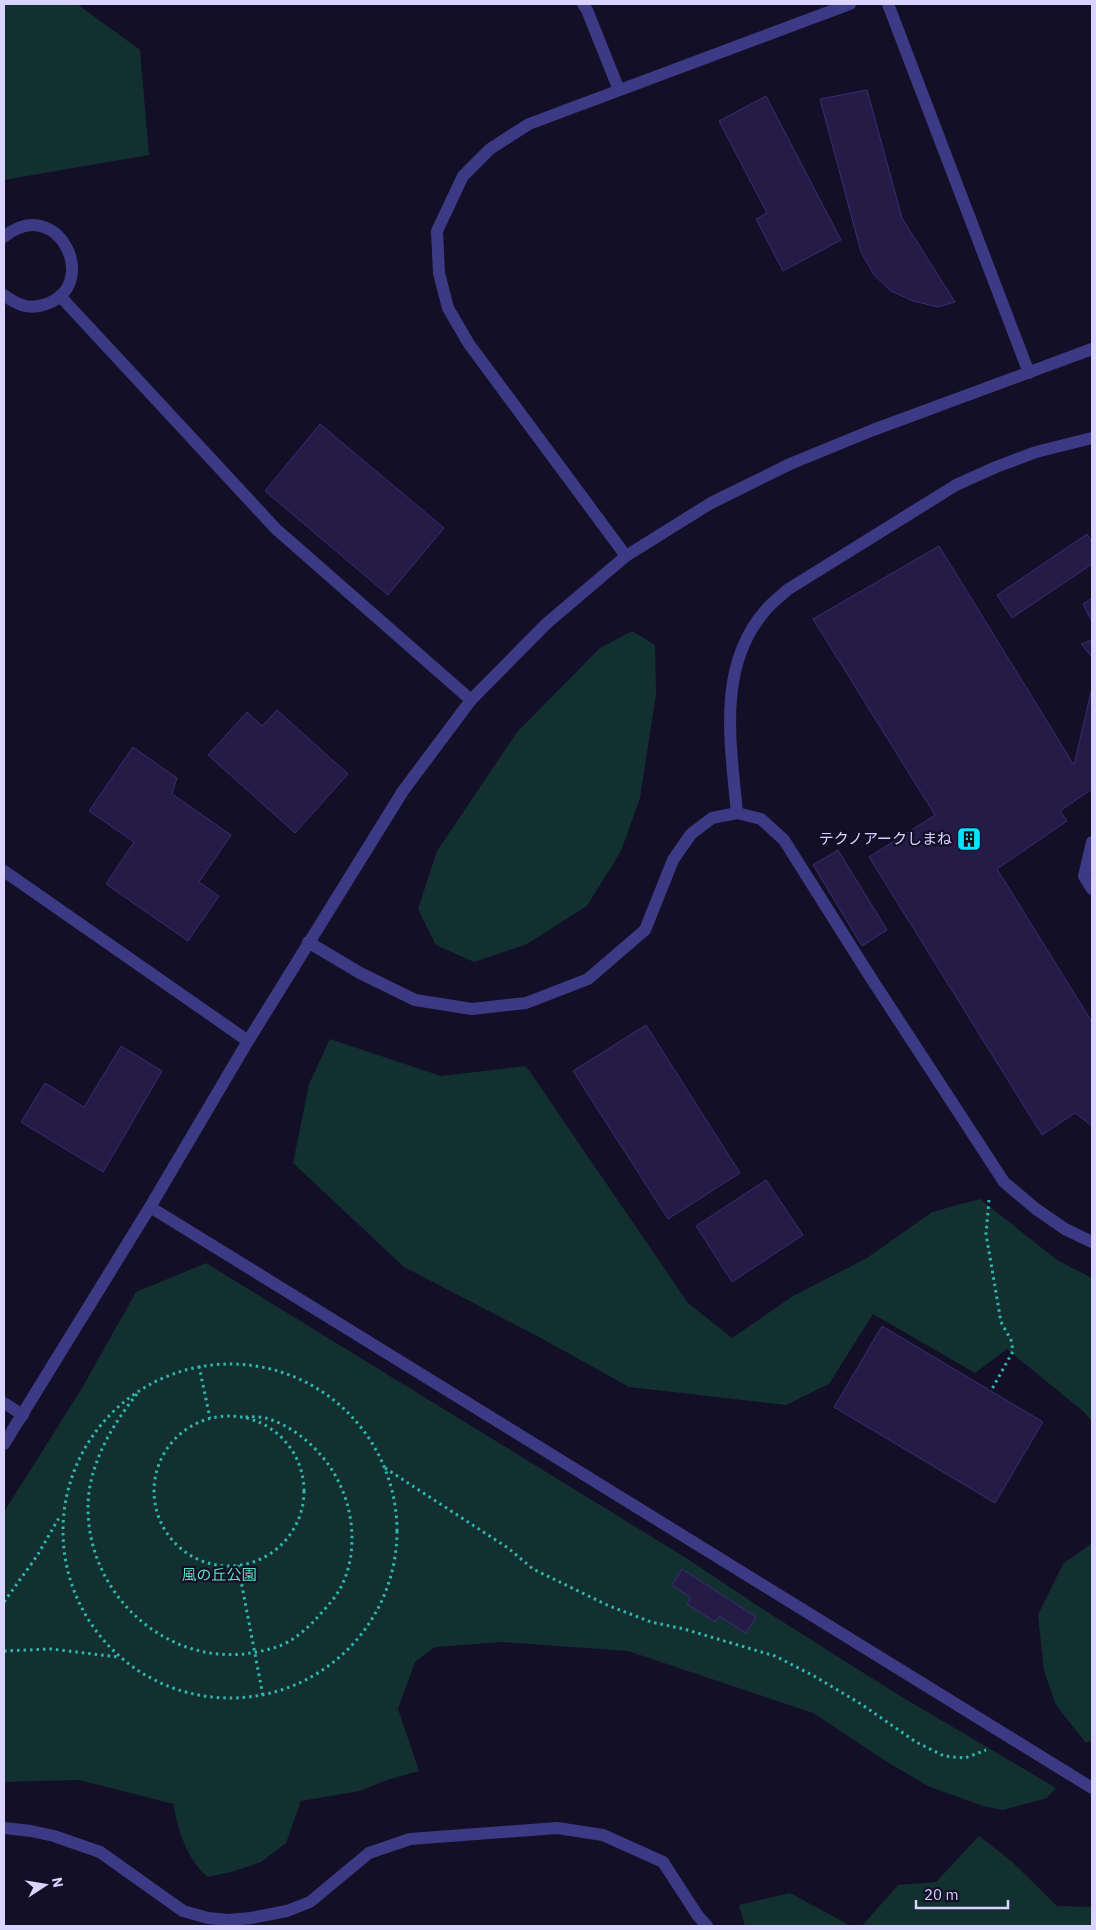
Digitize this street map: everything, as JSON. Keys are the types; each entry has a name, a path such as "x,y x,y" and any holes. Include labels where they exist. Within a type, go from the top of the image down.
{"street":[{"path":"583,4 588,10 619,90"},
{"path":"626,556 469,344 448,308 438,273 437,230 463,176 490,149 529,124 850,4"},
{"path":"888,4 1029,373"},
{"path":"4,237 16,229 30,225 44,227 57,234 66,244 72,257 72,271 69,284 60,296 50,303 37,307 25,307 13,302 4,295"},
{"path":"60,296 276,529 471,700"},
{"path":"4,1444 150,1208 308,942 403,791 471,700 546,624 626,556 711,503 790,464 873,430 1092,349"},
{"path":"737,813 729,718 731,690 748,634 765,611 787,590 956,485 1036,452 1092,438"},
{"path":"308,942 360,973 415,1000 472,1008 526,1003 588,979 645,930 673,860 692,834 712,818 737,813 760,819 784,840 1004,1182 1036,1209 1065,1229 1092,1242"},
{"path":"1092,842 1084,876 1092,889"},
{"path":"4,871 248,1041"},
{"path":"150,1208 1092,1788"},
{"path":"4,1404 23,1415"},
{"path":"4,1828 54,1836 100,1852 183,1910 208,1918 229,1920 287,1911 310,1902 369,1853 410,1839 557,1828 603,1835 663,1862 698,1916 707,1926"}],"path":[{"path":"993,1388 1013,1351 1011,1340 1001,1322 986,1234 988,1202 993,1192 1004,1182"},
{"path":"251,1365 276,1370 311,1385 332,1399 368,1436 384,1467 394,1501 397,1533 394,1564 378,1609 360,1636 326,1669 298,1684 262,1696 220,1699 189,1694 145,1676 119,1657 88,1620 74,1592 65,1561 63,1516 71,1479 87,1444 111,1414 140,1390 163,1378 199,1366 251,1365"},
{"path":"199,1366 210,1418"},
{"path":"140,1390 121,1413 98,1458 90,1490 89,1525 98,1562 105,1579 129,1611 160,1635 176,1644 195,1651 232,1655 255,1653 283,1644 297,1636 319,1616 339,1593 350,1560 352,1523 349,1505 331,1468 318,1452 302,1438 283,1424 267,1418 227,1416 210,1418 185,1430 174,1440 158,1466 155,1481 157,1511 163,1526 172,1540 184,1551 198,1559 214,1564 238,1565 262,1560 287,1540 296,1526 302,1511 305,1495 299,1462 282,1437 264,1424 243,1417"},
{"path":"384,1467 508,1548 533,1569 607,1605 651,1622 775,1656 814,1676 861,1704 916,1742 944,1756 965,1758 983,1752 991,1746"},
{"path":"4,1602 37,1556 60,1516"},
{"path":"238,1565 262,1696"},
{"path":"4,1651 51,1649 119,1657"}],"green space":[{"path":"4,4 77,4 140,50 149,155 4,180"},
{"path":"632,631 655,645 656,694 640,798 621,851 587,906 527,944 474,962 436,945 418,909 437,851 517,732 600,648"},
{"path":"330,1039 441,1076 526,1066 688,1303 732,1338 793,1296 867,1258 932,1212 980,1199 1057,1260 1092,1278 1092,1422 1085,1413 1007,1349 975,1373 873,1314 829,1384 786,1405 629,1387 539,1337 404,1267 293,1163 309,1084"},
{"name":"風の丘公園","path":"206,1263 683,1556 897,1694 1056,1788 1047,1798 1003,1810 983,1806 930,1787 892,1765 813,1713 628,1651 502,1642 435,1647 415,1662 398,1709 419,1771 387,1780 360,1791 301,1801 286,1843 261,1862 231,1872 208,1877 200,1870 185,1844 173,1804 79,1780 4,1782 4,1512 82,1388 136,1292"},
{"path":"1092,1543 1092,1740 1086,1743 1056,1705 1044,1671 1038,1615 1063,1564"},
{"path":"979,1836 1010,1860 1057,1906 1092,1907 1092,1926 862,1926 898,1885 936,1882"},
{"path":"790,1893 851,1926 745,1926 739,1905"}],"building":[{"path":"867,90 902,218 955,302 938,307 913,301 891,291 874,275 861,252 820,99"},
{"path":"766,96 841,240 783,271 756,219 767,213 719,121"},
{"path":"320,424 444,528 388,595 265,491"},
{"path":"1087,534 1092,542 1092,564 1012,618 997,595"},
{"name":"テクノアークしまね","path":"939,546 1074,765 1092,688 1092,789 1060,811 1067,821 997,869 1092,1022 1092,1126 1075,1113 1042,1135 869,857 935,815 813,619"},
{"path":"1092,598 1092,622 1083,604"},
{"path":"1092,640 1092,657 1081,644"},
{"path":"277,710 348,774 295,833 208,755 247,712 262,726"},
{"path":"133,747 177,778 172,794 231,835 199,882 219,896 188,941 106,884 134,842 89,811"},
{"name":"テクノアークしまね","path":"838,850 887,930 862,946 813,865"},
{"path":"646,1025 740,1173 668,1219 573,1071"},
{"path":"121,1046 162,1071 103,1172 21,1122 45,1083 84,1107"},
{"path":"766,1180 803,1235 732,1282 696,1226"},
{"path":"882,1326 1043,1422 995,1503 834,1407"},
{"path":"682,1569 756,1617 746,1633 719,1616 715,1622 687,1604 691,1598 672,1585"}],"place":[{"name":"テクノアークしまね","path":"969,839"}]}
